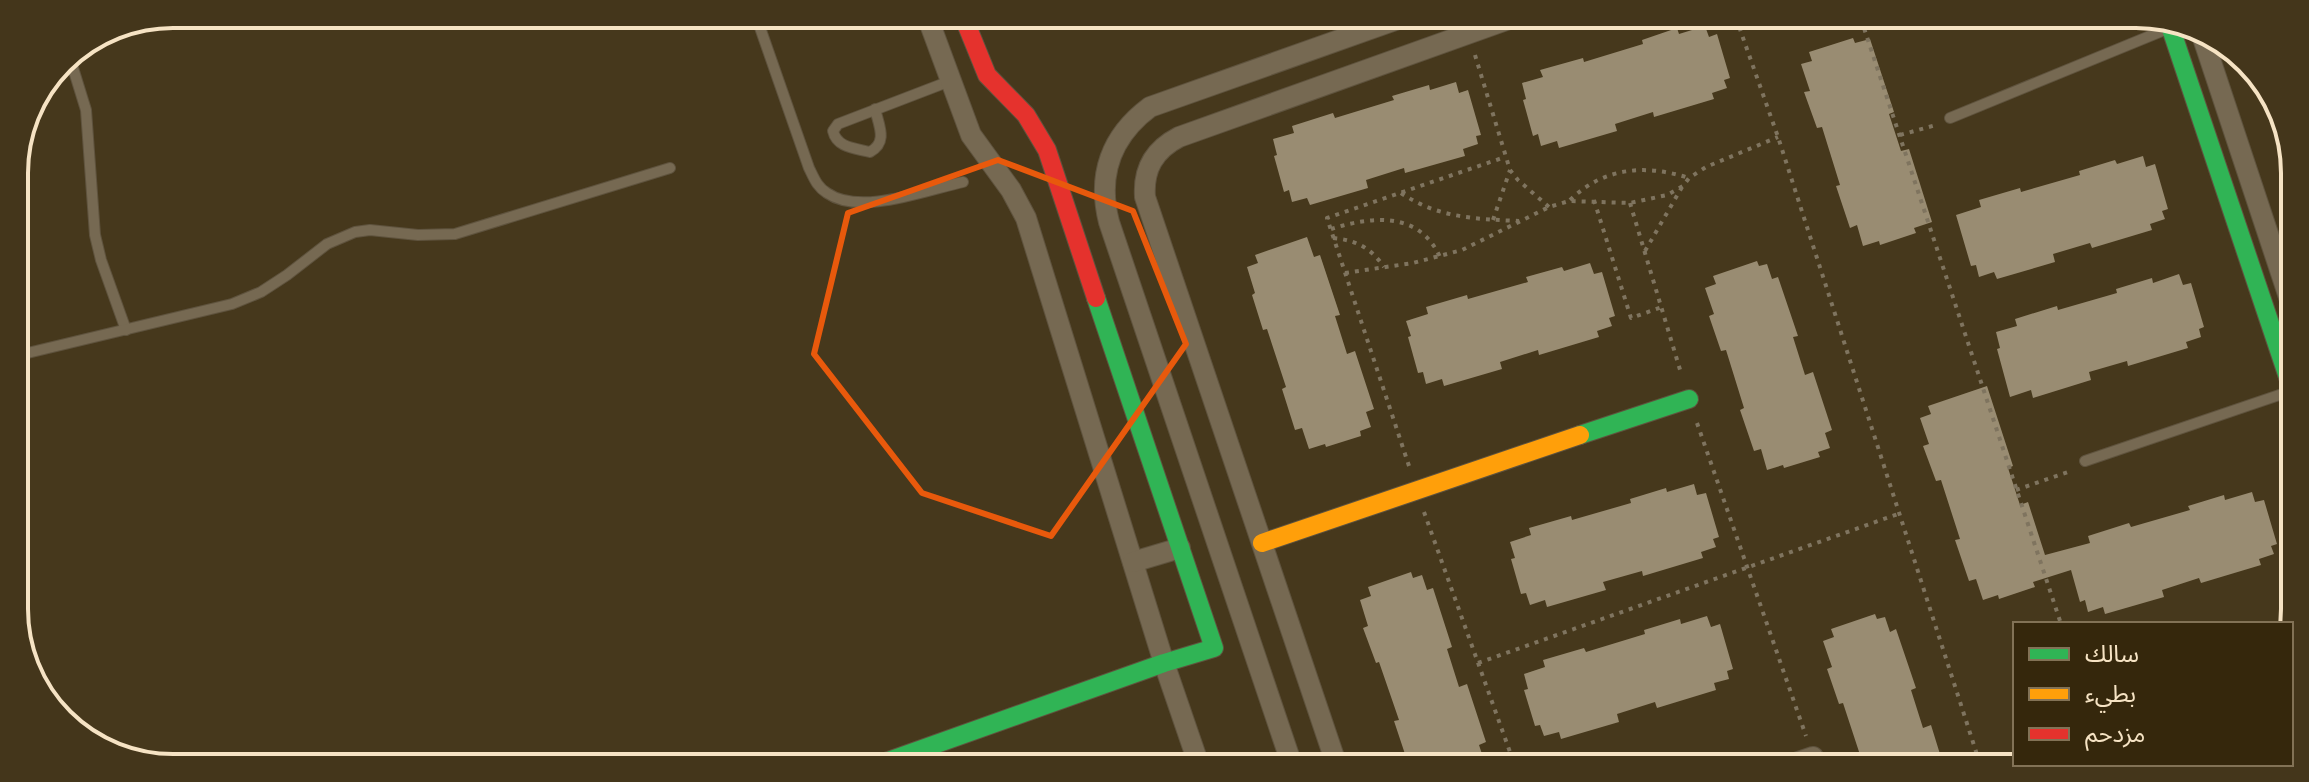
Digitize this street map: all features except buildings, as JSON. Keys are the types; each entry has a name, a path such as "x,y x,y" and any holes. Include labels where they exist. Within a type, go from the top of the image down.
{"street":[{"path":"931,28 971,135 1011,190 1026,218 1195,754"},
{"path":"908,754 1214,648 1047,150 1026,115 987,75 968,28"},
{"path":"1288,754 1109,222 1105,173 1116,142 1150,107 1374,28"},
{"path":"1405,28 1412,53"},
{"path":"1333,754 1145,197 1144,182 1155,154 1179,137 1412,53 1461,29"},
{"path":"2172,33 2281,358"},
{"path":"2206,46 2281,273"},
{"path":"1262,543 1689,399"},
{"path":"1133,562 1180,548"}],"lane":[{"path":"760,28 809,168 816,183 827,193 844,201 878,201 963,182"},
{"path":"1954,116 2155,29"},
{"path":"73,68 86,110 90,140 95,235 126,330"},
{"path":"875,109 882,133 876,148 870,152 841,144 835,138 833,131 838,124 875,109 950,81"},
{"path":"28,353 232,304 261,292 327,244 355,232 455,234 670,168"},
{"path":"2088,460 2281,392"}],"path":[{"path":"1740,28 1778,137 1977,754"},
{"path":"1864,28 2060,622"},
{"path":"1461,29 1510,170 1549,207"},
{"path":"1900,135 1953,120 1954,116"},
{"path":"1645,251 1689,178 1706,167 1778,137"},
{"path":"1505,157 1327,218 1416,489 1511,754"},
{"path":"1569,201 1583,187 1623,170 1646,169 1689,178"},
{"path":"1493,220 1510,170"},
{"path":"1345,273 1440,257 1479,243 1549,207 1569,201 1630,203 1667,195 1683,186"},
{"path":"1400,193 1420,206 1439,213 1521,221"},
{"path":"1594,200 1631,318 1662,307"},
{"path":"1630,203 1689,399 1812,754"},
{"path":"1331,229 1369,219 1390,220 1428,236 1440,257"},
{"path":"1333,238 1357,242 1377,257 1384,267"},
{"path":"2016,490 2081,468 2088,460"},
{"path":"1478,663 1898,514"}],"highlighted area":[{"path":"998,160 1133,211 1186,344 1051,536 922,493 814,354 848,213"}],"traffic: fast":[{"path":"2172,33 2281,356"},
{"path":"908,754 1214,648 1096,298"},
{"path":"1580,435 1689,399"}],"traffic: slow":[{"path":"1262,543 1580,435"}],"traffic: jam":[{"path":"968,28 987,75 1026,115 1047,150 1096,298"}]}
